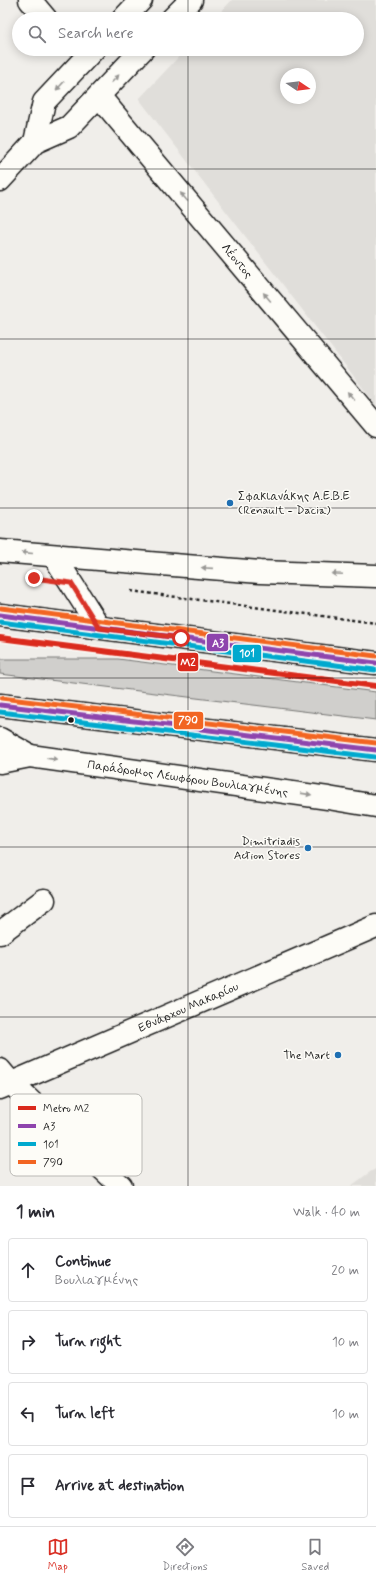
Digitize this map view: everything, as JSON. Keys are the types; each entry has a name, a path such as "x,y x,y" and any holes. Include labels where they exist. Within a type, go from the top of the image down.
{"street":[{"path":"30,0 40,12"},
{"path":"130,12 141,0"},
{"path":"179,12 191,0"},
{"path":"35,142 44,102 81,56"},
{"path":"0,180 35,142 69,127 136,56"},
{"name":"Λέοντος","path":"98,96 376,426"},
{"path":"0,551 260,572 376,576"},
{"path":"54,556 99,628"},
{"path":"0,615 373,660"},
{"path":"0,705 376,750"},
{"path":"0,739 30,756"},
{"name":"Παράδρομος Λεωφόρου Βουλιαγμένης","path":"0,762 30,756 376,806"},
{"path":"0,933 44,900"},
{"name":"Εθνάρχου Μακαρίου","path":"4,1080 376,926"},
{"path":"4,1080 19,1094"},
{"path":"110,1176 121,1186"}],"path":[{"path":"127,590 376,623"}],"shaded area":[{"path":"232,0 376,0 376,405 139,99 179,56 364,56 364,12 221,12"},
{"path":"0,659 118,659 376,692 376,720 0,674"},
{"path":"376,1169 376,1186 351,1186 370,1172"}],"metro line":[{"name":"Μ2","path":"0,638 376,686"}],"transit line":[{"name":"790","path":"1,608 376,656"},
{"name":"Α3","path":"0,615 376,663"},
{"name":"101","path":"0,622 375,670"},
{"name":"790","path":"1,698 376,743"},
{"name":"Α3","path":"0,705 376,750"},
{"name":"101","path":"0,712 375,757"}],"place":[{"name":"Σφακιανάκης Α.Ε.Β.Ε (Renault - Dacia)","path":"230,503"},
{"name":"Dimitriadis Action Stores","path":"308,848"},
{"name":"The Mart","path":"338,1055"}],"route":[{"path":"34,578 71,583 99,628 181,638"}]}
